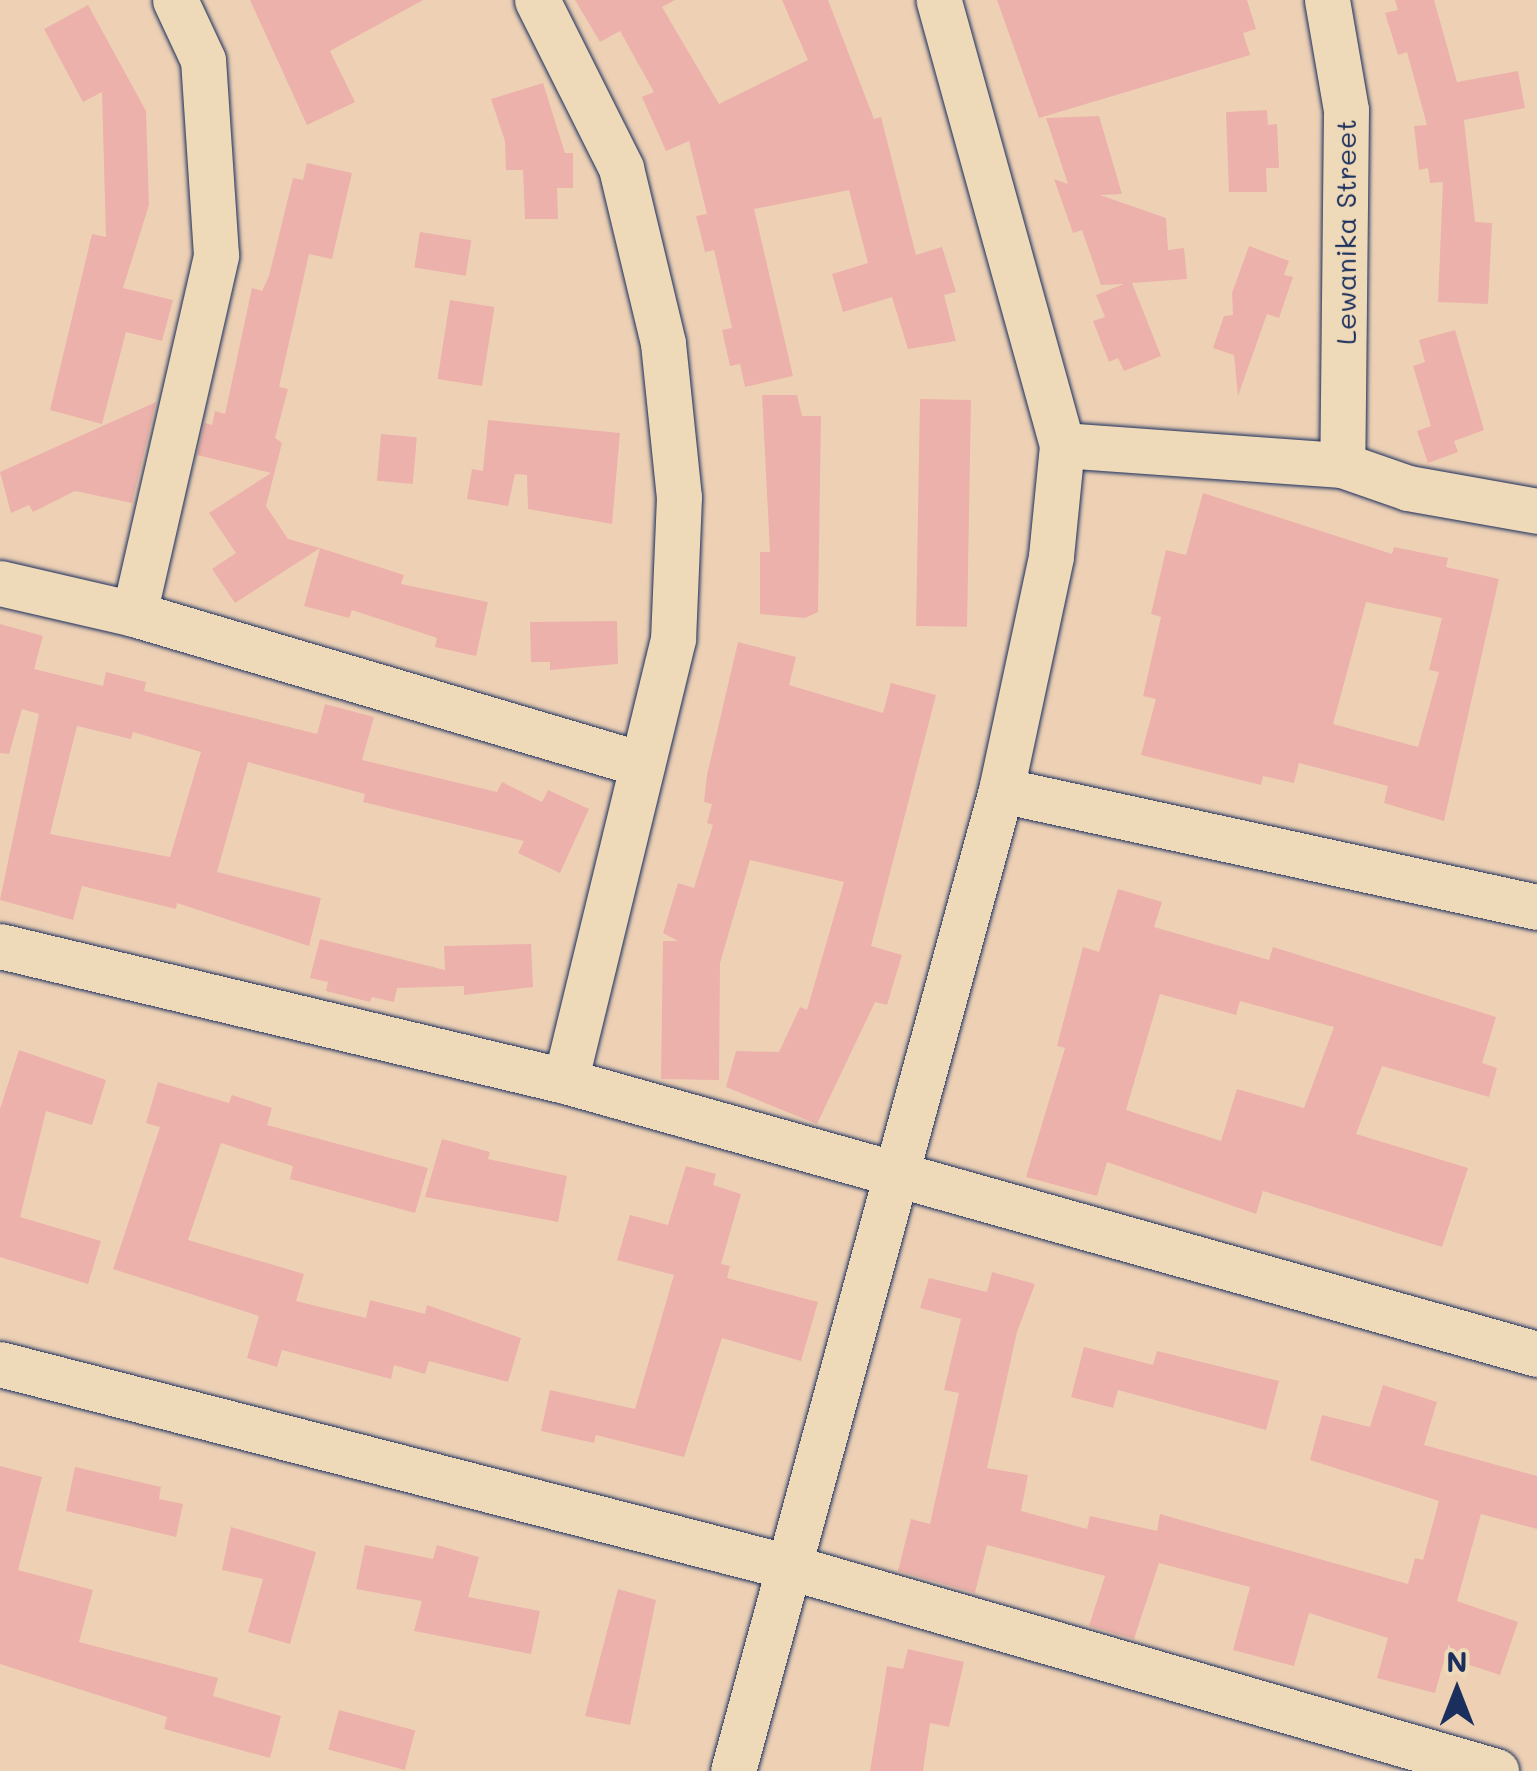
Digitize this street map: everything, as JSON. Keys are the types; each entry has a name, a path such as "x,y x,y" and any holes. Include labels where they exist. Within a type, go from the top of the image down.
{"street":[{"path":"134,614 216,255 203,60 175,0"},
{"path":"538,0 620,168 662,343 679,497 673,639 565,1082"},
{"path":"734,1771 793,1568 1001,790 1052,556 1062,445 940,0"},
{"name":"Lewanika Street","path":"1327,0 1346,110 1342,465"},
{"path":"1062,445 1342,465 1408,488 1537,511"},
{"path":"0,583 134,614 641,764"},
{"path":"1001,790 1537,906"},
{"path":"0,946 565,1082 1537,1354"},
{"path":"0,1364 793,1568 1496,1771"}],"building":[{"path":"250,0 423,0 330,51 355,102 307,125"},
{"path":"575,0 675,0 662,7 719,104 808,60 782,0 828,0 874,119 881,117 916,255 942,247 956,292 944,295 956,341 908,349 892,297 843,312 832,274 868,263 849,190 754,209 793,376 745,387 740,364 730,366 722,330 732,328 714,250 705,252 696,216 707,214 689,141 666,151 642,97 654,92 620,31 600,42"},
{"path":"997,0 1247,0 1256,29 1243,33 1250,55 1039,118"},
{"path":"1395,0 1434,0 1457,82 1518,71 1525,108 1464,120 1475,222 1492,223 1488,304 1438,302 1443,182 1430,183 1428,168 1419,170 1414,126 1427,125 1407,52 1398,55 1385,13 1398,10"},
{"path":"88,5 146,111 149,205 123,288 173,300 162,341 126,332 102,424 50,410 92,234 106,237 102,92 83,102 44,29"},
{"path":"543,83 565,153 573,153 573,188 557,188 558,219 525,219 523,170 506,170 505,141 491,99"},
{"path":"1267,110 1268,125 1277,124 1279,168 1266,168 1267,192 1229,192 1226,112"},
{"path":"1099,116 1122,194 1100,195 1166,218 1168,250 1184,248 1187,279 1132,283 1161,356 1124,371 1118,358 1109,362 1093,321 1105,317 1096,295 1124,284 1101,285 1082,230 1073,233 1054,179 1068,184 1046,118"},
{"path":"307,163 352,173 332,259 309,254 279,387 288,389 275,438 282,443 266,506 288,539 320,548 235,603 212,569 236,553 209,513 271,473 197,455 205,423 212,425 215,411 225,414 252,288 262,291 269,276 293,178 303,180"},
{"path":"420,232 471,240 466,276 414,268"},
{"path":"1249,246 1289,261 1284,275 1293,277 1279,318 1267,314 1238,396 1234,355 1213,348 1224,316 1233,315 1232,293"},
{"path":"450,300 494,307 482,386 437,379"},
{"path":"1455,330 1484,430 1454,441 1458,452 1428,463 1417,431 1431,426 1413,366 1425,362 1419,340"},
{"path":"762,395 797,395 802,416 821,416 818,612 805,618 760,614 760,552 770,552"},
{"path":"920,399 971,400 967,627 916,626"},
{"path":"156,402 132,503 75,491 33,512 29,505 11,513 0,472"},
{"path":"488,420 620,433 612,524 528,509 527,475 515,474 508,506 467,499 472,469 483,471"},
{"path":"381,434 417,437 413,484 377,481"},
{"path":"1203,493 1392,554 1394,547 1448,558 1446,567 1499,579 1444,821 1384,803 1388,786 1299,763 1294,783 1263,776 1261,785 1141,755 1156,699 1143,696 1161,617 1151,614 1166,550 1186,555","holes":["1366,602 1442,618 1429,670 1439,672 1418,747 1333,724"]},
{"path":"320,548 404,575 401,584 488,602 476,656 435,647 437,638 352,610 349,618 304,606"},
{"path":"617,621 618,664 550,670 550,662 531,662 530,622"},
{"path":"0,624 43,636 34,669 103,686 106,672 146,682 144,691 317,734 325,704 374,717 362,760 497,792 502,782 542,802 548,790 589,809 560,873 518,853 524,841 363,802 365,794 248,762 217,872 321,898 309,946 177,903 176,909 82,886 73,920 0,900 39,714 22,709 9,754 0,753","holes":["77,726 131,739 133,732 201,752 170,857 50,834"]},
{"path":"738,642 796,657 789,685 883,713 891,683 936,695 871,946 902,955 887,1005 875,1002 817,1124 726,1087 736,1051 779,1052 800,1007 807,1010 844,882 750,860 720,963 719,1080 661,1079 663,941 678,941 663,933 678,883 694,888 713,825 707,823 712,804 704,802 707,775"},
{"path":"1118,889 1162,902 1154,927 1269,960 1273,947 1496,1017 1482,1063 1497,1068 1489,1097 1382,1066 1356,1134 1468,1168 1442,1247 1263,1191 1256,1214 1107,1162 1097,1196 1026,1177 1065,1048 1057,1046 1083,947 1099,952","holes":["1160,994 1236,1015 1240,1001 1334,1027 1304,1108 1237,1089 1221,1141 1126,1110"]},
{"path":"320,939 445,970 444,946 531,944 533,987 464,995 464,986 397,988 394,1002 372,997 370,1002 326,991 328,982 310,978"},
{"path":"19,1050 106,1080 92,1125 46,1111 20,1217 101,1241 88,1284 0,1257 0,1109"},
{"path":"158,1082 229,1103 232,1095 272,1108 267,1125 428,1168 415,1213 290,1179 293,1166 221,1143 188,1240 304,1274 296,1301 366,1318 370,1300 425,1314 427,1305 521,1338 508,1382 429,1361 425,1374 394,1365 391,1379 282,1350 277,1367 247,1358 259,1316 113,1269 160,1127 146,1123"},
{"path":"442,1139 490,1152 488,1159 567,1176 558,1222 425,1197"},
{"path":"686,1166 716,1174 713,1185 741,1194 721,1264 730,1266 727,1278 818,1302 801,1361 722,1338 684,1457 596,1435 594,1443 541,1431 550,1390 635,1409 674,1275 617,1260 630,1215 668,1225"},
{"path":"992,1272 1035,1284 1017,1332 987,1468 1028,1475 1021,1511 1087,1529 1090,1516 1157,1531 1160,1514 1408,1584 1415,1558 1423,1560 1439,1501 1310,1460 1322,1415 1370,1427 1383,1385 1437,1402 1424,1445 1537,1476 1537,1529 1481,1514 1457,1601 1518,1622 1500,1675 1445,1657 1435,1693 1377,1678 1388,1638 1309,1613 1294,1666 1233,1650 1250,1587 1159,1563 1134,1639 1089,1626 1105,1576 987,1545 975,1593 898,1571 911,1519 930,1524 959,1393 944,1390 961,1319 920,1308 929,1278 987,1292"},
{"path":"1084,1347 1153,1365 1157,1351 1279,1381 1266,1430 1118,1390 1113,1408 1071,1397"},
{"path":"0,1466 42,1477 18,1570 93,1590 79,1642 218,1678 213,1696 281,1716 270,1758 164,1729 167,1717 0,1664"},
{"path":"75,1467 161,1487 159,1499 183,1504 176,1537 66,1511"},
{"path":"231,1527 316,1552 290,1644 248,1632 263,1579 222,1570"},
{"path":"365,1545 433,1559 437,1545 479,1557 468,1597 540,1611 531,1654 414,1631 422,1601 356,1589"},
{"path":"618,1589 656,1600 630,1725 585,1716"},
{"path":"908,1649 964,1662 949,1727 930,1723 923,1771 870,1771 887,1666 903,1669"},
{"path":"339,1710 415,1730 405,1770 328,1750"}]}
